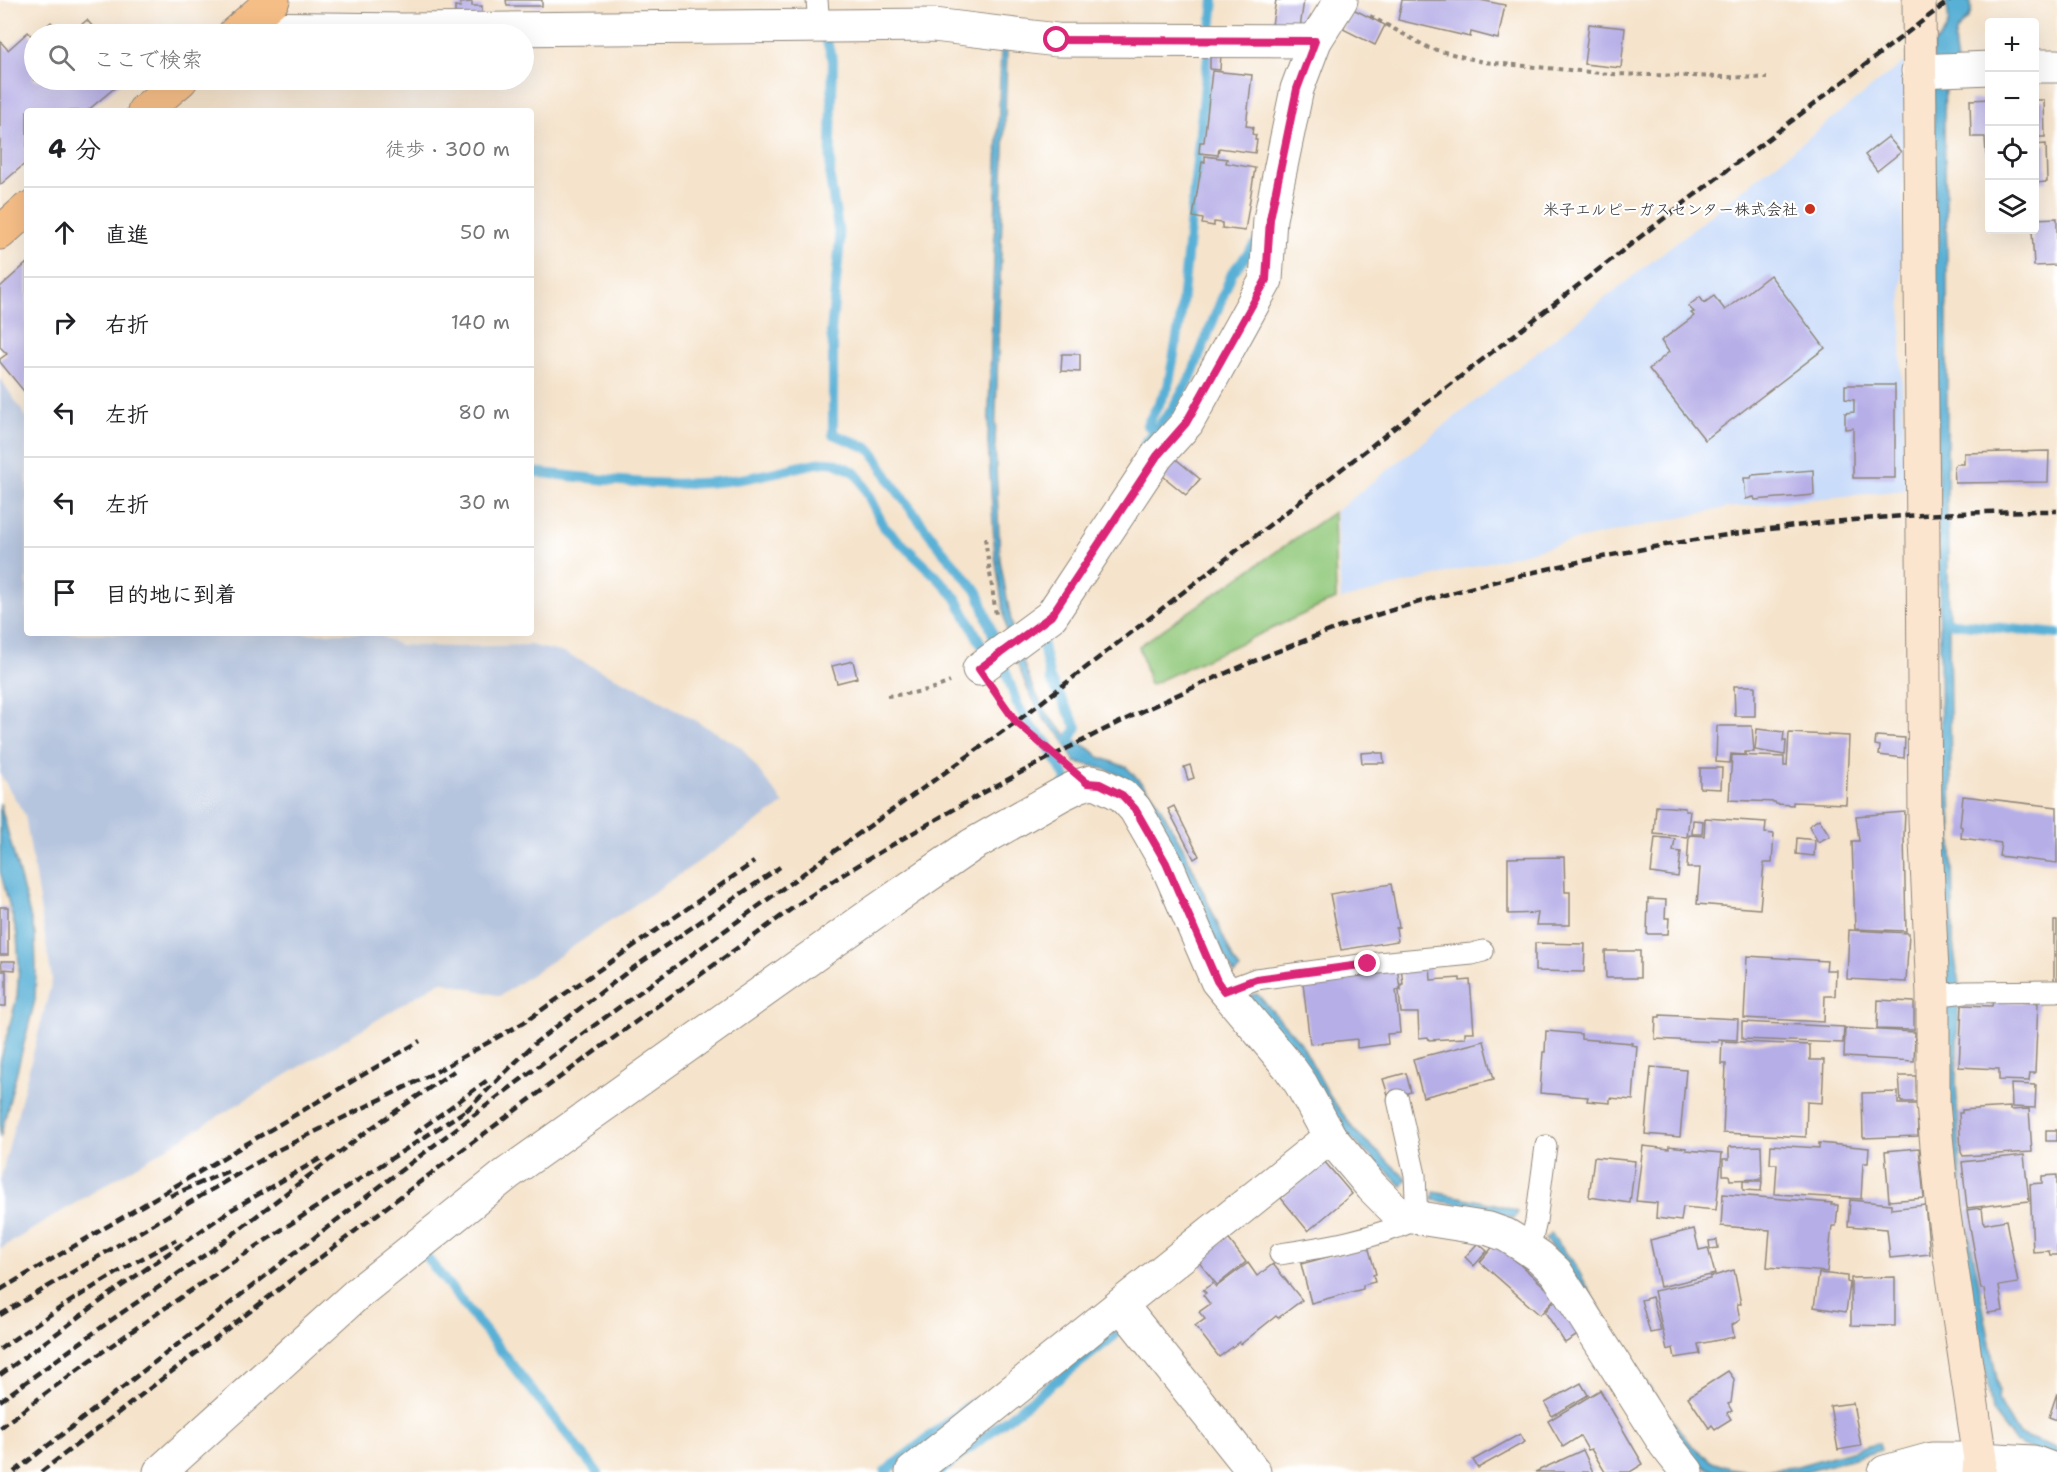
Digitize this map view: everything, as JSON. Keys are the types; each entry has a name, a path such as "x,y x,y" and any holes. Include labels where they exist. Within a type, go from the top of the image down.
{"highway":[{"path":"246,24 273,0"},
{"path":"148,108 169,90"},
{"path":"0,233 24,212"}],"street":[{"path":"979,669 1051,616 1157,456 1186,423 1266,280 1270,219 1297,89 1315,41 1341,0"},
{"path":"1919,0 1925,819 1949,994 1933,1104 1941,1197 1980,1465"},
{"path":"534,25 818,13 1057,40 1315,41"},
{"path":"2039,66 2057,66"},
{"path":"1918,71 1975,68"},
{"path":"160,1472 357,1294 507,1174 972,845 1062,794 1087,783 1100,784 1122,795 1135,809 1166,863 1217,981 1301,1084 1330,1137 1372,1187 1400,1215 1489,1229 1506,1235 1540,1257 1556,1272 1665,1444 1687,1472"},
{"path":"912,1472 1330,1137"},
{"path":"1121,1305 1254,1472"},
{"path":"1884,1472 1932,1459 1980,1465 2033,1462 2057,1471"}],"lane":[{"path":"1224,991 1256,979 1483,951"},
{"path":"1949,994 2057,991"},
{"path":"1280,1254 1320,1248 1398,1228 1417,1219 1415,1175 1398,1100"},
{"path":"1524,1246 1533,1234 1536,1221 1546,1146"}],"path":[{"path":"1341,0 1429,48 1483,62 1611,74 1767,78"},
{"path":"985,538 998,625 1006,650"},
{"path":"887,696 938,688 979,669 1016,722 1087,783"}],"shaded area":[{"name":"米子エルピーガスセンター株式会社","path":"1905,61 1901,357 1906,490 1726,508 1563,543 1341,600 1336,511"},
{"path":"0,378 24,414 24,636 382,636 399,645 455,647 530,645 564,653 646,692 741,747 784,804 500,996 441,981 0,1249 0,1181 52,980 25,815 0,774"}],"green space":[{"path":"1334,512 1336,599 1150,685 1139,646"}],"water":[{"path":"1945,0 1970,0 1971,6 1968,18 1955,36 1957,62 1945,78 1944,123 1953,942 1959,985 1956,1081 1960,1168 1965,1213 1999,1390 1998,1400 2018,1434 2057,1448 2057,1460 2015,1442 1992,1412 1953,1196 1943,926 1933,44 1943,34 1948,24"},
{"path":"1001,47 1007,48 995,446 1000,560 1014,637 1033,689 1050,718 1068,736 1099,757 1126,767 1154,796 1186,853 1234,961 1240,969 1234,974 1133,784 1113,772 1075,762 1062,737 1044,719 1028,690 1008,640 995,556 988,441"},
{"path":"0,803 35,934 36,970 35,1000 0,1138 0,1062 17,997 19,966 17,934 0,871"},
{"path":"1257,994 1301,1043 1331,1098 1356,1132 1407,1179 1402,1186 1348,1135 1248,996"},
{"path":"1434,1192 1499,1205 1518,1212 1514,1219 1495,1211 1433,1200"},
{"path":"1551,1234 1574,1263 1621,1347 1664,1409 1689,1443 1712,1462 1729,1468 1749,1471 1794,1467 1879,1443 1881,1450 1806,1472 1715,1472 1703,1466 1688,1453 1566,1266 1545,1239"}],"building":[{"path":"506,0 542,0 542,6 507,6"},
{"path":"1276,0 1304,0 1300,28 1272,25"},
{"path":"1402,0 1480,0 1505,5 1498,39 1471,32 1470,37 1398,20"},
{"path":"472,2 472,6 482,6 482,20 455,20 455,6 461,7 460,3"},
{"path":"1353,9 1385,25 1375,45 1343,29"},
{"path":"1589,24 1625,28 1621,68 1584,64"},
{"path":"24,36 24,90 112,90 91,108 24,108 24,165 0,185 0,41 8,50"},
{"path":"1210,52 1221,53 1220,70 1210,69"},
{"path":"1212,71 1252,75 1246,126 1253,127 1252,134 1256,135 1255,153 1219,148 1218,155 1199,153 1200,142 1204,142"},
{"path":"1985,99 1985,137 1971,137 1970,100"},
{"path":"2039,100 2044,100 2045,137 2039,137"},
{"path":"1888,137 1901,152 1877,171 1865,155"},
{"path":"2046,144 2047,182 2039,183 2039,145"},
{"path":"1205,156 1227,159 1226,163 1255,168 1245,231 1222,228 1222,223 1214,222 1214,226 1202,224 1203,219 1193,217"},
{"path":"2057,218 2057,265 2034,266 2032,234 2039,234 2039,219"},
{"path":"24,266 24,391 0,362 0,359 7,354 0,347 0,287"},
{"path":"1770,275 1825,348 1705,440 1649,369 1669,352 1661,341 1694,316 1691,313 1694,312 1688,306 1700,297 1704,303 1714,296 1725,310"},
{"path":"1062,354 1080,354 1080,372 1061,371"},
{"path":"1845,385 1895,385 1895,478 1853,478 1853,428 1845,429 1845,413 1854,412 1854,400 1845,399"},
{"path":"2049,451 2048,482 1955,483 1954,466 1964,464 1964,453"},
{"path":"1171,455 1200,479 1186,495 1158,472"},
{"path":"1813,470 1814,495 1746,499 1744,478 1751,478 1752,475"},
{"path":"853,661 857,678 837,683 832,666"},
{"path":"1734,686 1755,686 1755,716 1735,716"},
{"path":"1717,726 1752,726 1754,752 1745,752 1745,755 1731,754 1730,763 1716,762"},
{"path":"1757,729 1784,732 1785,755 1755,750"},
{"path":"1789,733 1849,736 1846,804 1793,802 1793,805 1729,800 1732,755 1784,757 1784,766 1787,766"},
{"path":"1876,736 1905,738 1904,758 1879,755 1880,746 1875,745"},
{"path":"1361,753 1383,753 1384,763 1362,763"},
{"path":"1190,765 1194,778 1188,780 1184,767"},
{"path":"1700,768 1722,768 1721,789 1700,788"},
{"path":"1963,796 2057,807 2057,863 1999,856 2001,843 1961,838"},
{"path":"1174,806 1199,856 1194,859 1168,809"},
{"path":"1656,806 1685,808 1685,811 1690,811 1687,837 1654,834"},
{"path":"1905,812 1906,931 1855,929 1852,841 1859,841 1856,816"},
{"path":"1705,818 1766,822 1765,833 1774,834 1772,863 1764,863 1760,909 1697,904 1700,868 1687,868 1689,835 1704,836"},
{"path":"1819,819 1830,836 1818,842 1809,826"},
{"path":"1693,820 1703,821 1702,834 1692,834"},
{"path":"1655,837 1675,839 1673,851 1681,852 1678,877 1651,873"},
{"path":"1797,838 1815,840 1814,856 1796,854"},
{"path":"1564,857 1565,892 1570,892 1570,925 1536,925 1538,913 1508,914 1508,858"},
{"path":"1391,884 1399,927 1396,928 1398,941 1341,950 1330,894"},
{"path":"1648,899 1666,900 1665,918 1669,918 1668,934 1647,934"},
{"path":"0,907 8,907 8,955 0,955"},
{"path":"2054,921 2057,921 2057,983 2054,982"},
{"path":"1849,930 1909,933 1906,982 1847,979"},
{"path":"1535,943 1585,944 1584,972 1535,971"},
{"path":"1605,951 1640,951 1640,978 1606,978"},
{"path":"1747,956 1827,961 1826,970 1836,970 1835,996 1825,996 1824,1022 1744,1018"},
{"path":"1,961 15,961 15,970 2,969"},
{"path":"1430,964 1431,980 1460,978 1460,981 1470,980 1474,1032 1465,1032 1465,1038 1429,1040 1428,1037 1419,1038 1418,1013 1401,1013 1399,991 1403,984 1401,966"},
{"path":"1397,967 1400,989 1396,990 1400,1033 1387,1034 1388,1044 1357,1048 1357,1039 1310,1044 1303,983"},
{"path":"0,971 6,971 6,1006 0,1006"},
{"path":"1878,1000 1914,1002 1914,1030 1877,1029"},
{"path":"1993,1001 2038,1003 2035,1073 2030,1073 2029,1081 1999,1080 1999,1069 1959,1067 1962,1005 1992,1006"},
{"path":"1660,1015 1738,1019 1737,1040 1718,1039 1718,1042 1655,1039 1656,1017"},
{"path":"1742,1022 1844,1027 1843,1043 1742,1039"},
{"path":"1845,1028 1915,1032 1914,1061 1844,1057"},
{"path":"1546,1031 1581,1034 1581,1039 1632,1043 1631,1045 1637,1046 1633,1100 1610,1098 1610,1103 1587,1101 1588,1097 1540,1093"},
{"path":"1484,1041 1494,1079 1423,1097 1413,1059"},
{"path":"1722,1041 1810,1045 1810,1060 1824,1060 1822,1103 1807,1102 1806,1137 1723,1133 1726,1064 1721,1064"},
{"path":"1651,1067 1686,1070 1680,1137 1645,1134"},
{"path":"1406,1073 1411,1092 1389,1098 1383,1079"},
{"path":"1899,1076 1916,1076 1917,1102 1901,1102"},
{"path":"2011,1084 2036,1085 2035,1108 2012,1107"},
{"path":"1898,1092 1898,1104 1917,1104 1918,1136 1863,1138 1862,1093"},
{"path":"2010,1107 2010,1110 2029,1109 2032,1152 1963,1156 1959,1113 1962,1113 1962,1110"},
{"path":"2046,1130 2057,1130 2057,1141 2046,1141"},
{"path":"1819,1143 1869,1148 1868,1163 1863,1163 1861,1199 1775,1194 1777,1164 1770,1164 1771,1145 1819,1148"},
{"path":"1643,1146 1669,1149 1669,1146 1722,1153 1716,1210 1683,1207 1681,1221 1656,1218 1657,1203 1636,1201"},
{"path":"1761,1146 1762,1179 1730,1180 1729,1175 1723,1175 1723,1159 1729,1159 1729,1147"},
{"path":"1919,1148 1924,1198 1889,1201 1885,1151"},
{"path":"2024,1155 2029,1201 1967,1208 1962,1162"},
{"path":"1594,1157 1635,1161 1630,1203 1589,1197"},
{"path":"1324,1161 1352,1194 1308,1231 1281,1198"},
{"path":"2057,1175 2057,1255 2050,1255 2049,1251 2033,1252 2030,1184 2042,1183 2042,1176"},
{"path":"1743,1181 1762,1181 1761,1191 1743,1190"},
{"path":"1723,1194 1838,1205 1836,1226 1832,1226 1827,1272 1767,1267 1770,1230 1721,1226"},
{"path":"1850,1200 1891,1204 1891,1209 1925,1205 1930,1254 1890,1258 1887,1229 1848,1226"},
{"path":"1982,1208 1984,1224 2006,1220 2018,1283 1999,1286 2003,1311 1988,1313 1984,1289 1981,1289 1967,1210"},
{"path":"1694,1229 1699,1250 1708,1248 1715,1274 1660,1287 1650,1240"},
{"path":"1227,1237 1246,1262 1217,1285 1197,1260"},
{"path":"1717,1240 1718,1248 1710,1249 1709,1241"},
{"path":"1478,1243 1487,1251 1474,1266 1465,1257"},
{"path":"1496,1243 1556,1297 1540,1315 1480,1262"},
{"path":"1368,1246 1376,1274 1373,1275 1375,1282 1363,1285 1363,1289 1311,1303 1301,1264"},
{"path":"1248,1263 1257,1276 1273,1264 1302,1300 1219,1357 1195,1326 1205,1319 1199,1312 1210,1304 1203,1295 1206,1293 1203,1290 1213,1283 1216,1287"},
{"path":"1734,1270 1741,1304 1737,1304 1740,1320 1732,1325 1734,1337 1698,1344 1700,1354 1675,1358 1673,1348 1667,1350 1654,1291 1710,1279 1710,1277"},
{"path":"1819,1273 1847,1276 1847,1282 1850,1283 1846,1312 1814,1307"},
{"path":"1895,1277 1895,1326 1851,1325 1851,1278"},
{"path":"1652,1297 1661,1331 1650,1333 1641,1300"},
{"path":"1558,1300 1581,1333 1565,1343 1545,1312 1552,1303"},
{"path":"1728,1371 1734,1379 1731,1403 1728,1404 1732,1411 1727,1413 1731,1419 1715,1429 1712,1425 1709,1428 1688,1397"},
{"path":"1581,1383 1588,1395 1552,1416 1545,1403"},
{"path":"1600,1390 1643,1464 1630,1472 1605,1472 1580,1436 1563,1447 1548,1421"},
{"path":"2057,1393 2057,1420 2049,1417"},
{"path":"1853,1403 1861,1446 1838,1450 1830,1406"},
{"path":"1520,1434 1525,1442 1478,1468 1473,1460"},
{"path":"1583,1450 1593,1472 1535,1472"}],"waterway":[{"path":"1142,458 1146,441 1155,430 1147,425 1168,387 1180,322 1214,0"},
{"path":"825,36 833,60 830,178 840,241 831,332 833,434 873,452 890,481 940,548 978,592 1017,704 1031,727 1045,740 1068,782 1064,784"},
{"path":"1155,430 1171,411 1190,379 1232,273 1259,240"},
{"path":"534,472 609,480 688,484 741,479 817,463 835,463 853,471 860,479 884,527 956,598 986,653"},
{"path":"1945,622 2057,634"},
{"path":"1040,631 1050,679 1077,727 1069,741"},
{"path":"420,1249 597,1472"},
{"path":"939,1472 1115,1335"},
{"path":"885,1472 972,1403"}],"railway":[{"path":"14,1472 383,1184 552,1056 1016,722 1675,210 1950,0"},
{"path":"41,1472 480,1136 802,901 875,855 981,794 1065,749 1150,708 1280,650 1348,624 1447,594 1588,560 1721,536 1854,520 1989,512 2057,511"},
{"path":"0,1315 280,1149 432,1074 523,1023 754,862"},
{"path":"466,1111 535,1043 630,970 780,867"},
{"path":"0,1290 420,1041"},
{"path":"0,1401 215,1248 367,1131 454,1071"},
{"path":"414,1134 489,1079"},
{"path":"0,1428 173,1303 471,1107"},
{"path":"0,1375 120,1287 231,1210 323,1157"},
{"path":"170,1196 228,1171"},
{"path":"0,1349 86,1292 176,1240"}],"place":[{"name":"米子エルピーガスセンター株式会社","path":"1810,209"}],"route":[{"path":"1057,40 1315,41 1297,89 1270,219 1266,280 1186,423 1157,456 1051,616 979,669 1016,722 1087,783 1100,784 1122,795 1135,809 1166,863 1217,981 1224,991 1256,979 1368,964"}]}
